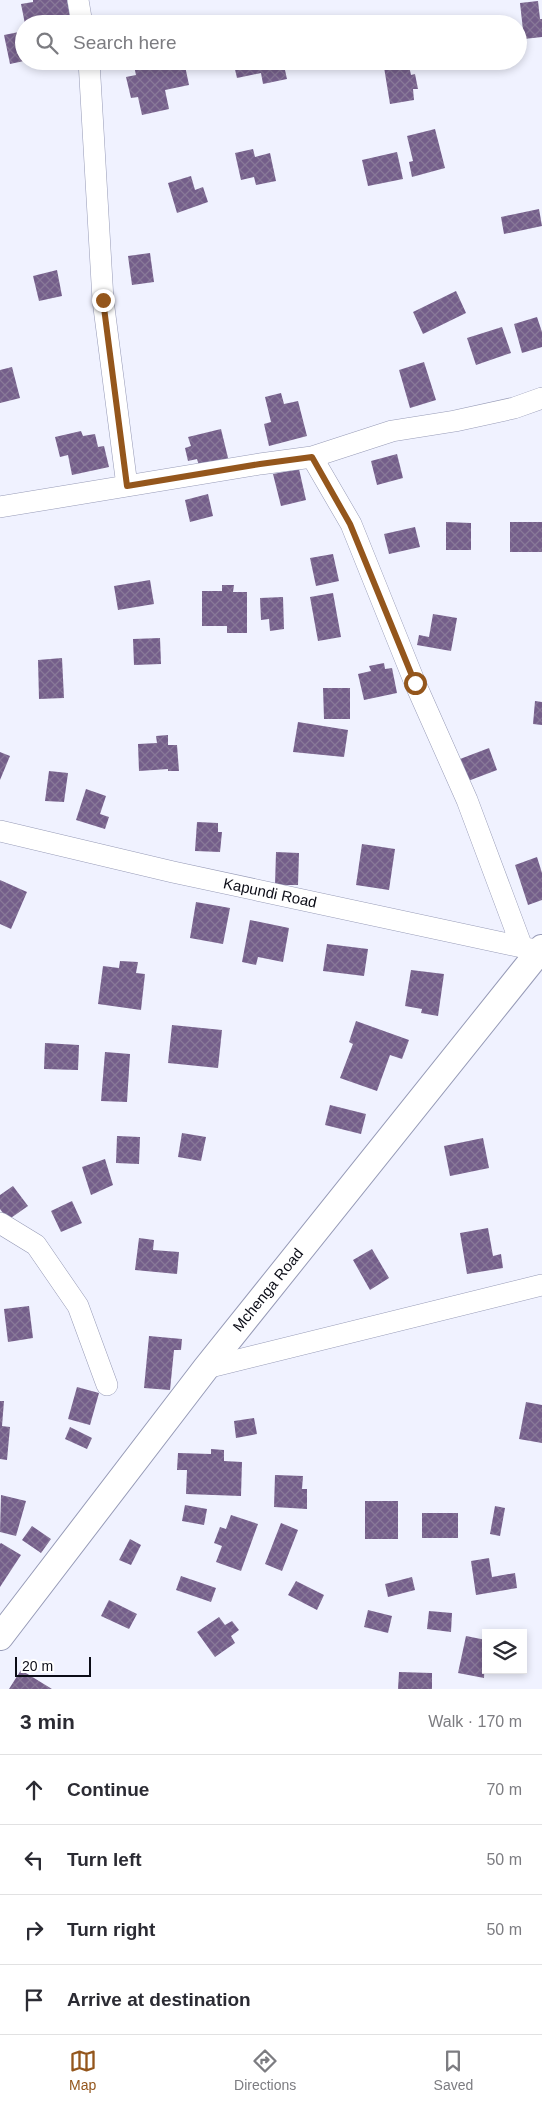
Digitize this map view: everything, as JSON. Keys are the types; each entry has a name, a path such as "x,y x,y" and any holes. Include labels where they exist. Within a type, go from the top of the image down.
{"street":[{"path":"78,0 80,15"},
{"path":"90,70 103,300 127,486"},
{"path":"0,507 312,457 392,431 455,421 514,408 542,398"},
{"path":"312,457 350,524 415,683 535,949"},
{"name":"Kapundi Road","path":"0,830 173,872 535,949"},
{"name":"Mchenga Road","path":"0,1636 206,1368 535,949"},
{"path":"0,1224 36,1245 78,1306 107,1384"},
{"path":"206,1368 542,1285"}],"building":[{"path":"33,0 67,0 70,15 23,15 21,4 33,2"},
{"path":"538,1 540,19 542,19 542,37 527,39 527,15 521,15 520,3"},
{"path":"15,33 15,63 10,64 4,35"},
{"path":"135,70 186,70 189,85 165,90 169,109 142,115 138,97 131,98 126,77 136,75"},
{"path":"235,70 285,70 287,79 263,84 261,73 237,78"},
{"path":"384,70 410,70 411,75 415,74 418,89 413,89 414,100 390,104"},
{"path":"435,129 445,168 412,177 409,162 413,161 407,136"},
{"path":"253,149 255,157 270,153 276,181 256,185 254,177 241,180 235,153"},
{"path":"397,152 403,179 368,186 362,160"},
{"path":"191,176 195,190 203,187 208,202 177,213 168,183"},
{"path":"539,209 542,226 504,234 501,217"},
{"path":"150,253 154,282 132,285 128,256"},
{"path":"57,270 62,296 39,301 33,276"},
{"path":"456,291 466,313 423,334 413,312"},
{"path":"537,317 542,332 542,347 522,353 514,324"},
{"path":"502,327 511,353 476,365 467,338"},
{"path":"424,362 436,400 410,408 399,370"},
{"path":"12,367 20,398 0,403 0,370"},
{"path":"281,393 284,404 298,401 307,436 269,446 264,424 271,422 265,397"},
{"path":"221,429 229,462 200,469 197,459 188,461 185,448 191,446 188,437"},
{"path":"81,431 83,436 95,434 98,447 104,446 109,467 72,475 68,455 60,457 55,437"},
{"path":"397,454 403,478 377,485 371,461"},
{"path":"299,469 306,500 281,506 273,474"},
{"path":"208,494 213,516 190,522 185,500"},
{"path":"446,522 471,523 471,550 446,550"},
{"path":"510,522 542,522 542,552 510,552"},
{"path":"415,527 420,547 389,554 384,534"},
{"path":"333,554 339,581 316,586 310,558"},
{"path":"150,580 154,604 118,610 114,586"},
{"path":"222,585 234,585 233,592 247,592 247,633 227,633 227,626 202,626 202,591 222,591"},
{"path":"333,593 341,637 318,641 310,597"},
{"path":"283,597 284,629 270,631 269,619 261,620 260,598"},
{"path":"433,614 457,618 451,651 417,645 419,635 429,637"},
{"path":"160,638 161,664 134,665 133,639"},
{"path":"62,658 64,698 39,699 38,660"},
{"path":"384,663 385,669 392,668 397,693 364,700 358,674 371,671 369,666"},
{"path":"323,688 350,688 350,719 324,719"},
{"path":"535,701 542,702 542,725 533,724"},
{"path":"298,722 348,730 344,757 293,752"},
{"path":"168,735 168,745 177,745 179,771 168,771 168,769 139,771 138,744 157,743 156,736"},
{"path":"489,748 497,770 468,781 460,759"},
{"path":"0,752 10,756 0,780"},
{"path":"49,771 68,773 64,802 45,801"},
{"path":"86,789 106,796 100,814 109,817 105,829 76,820"},
{"path":"197,822 218,823 218,832 222,832 220,852 195,851"},
{"path":"362,844 395,849 389,890 356,885"},
{"path":"276,852 299,853 298,885 275,885"},
{"path":"537,857 542,873 542,900 528,905 515,865"},
{"path":"0,880 27,892 11,929 0,924"},
{"path":"196,902 230,908 223,944 190,938"},
{"path":"250,920 289,928 283,962 258,957 256,965 242,962"},
{"path":"327,944 368,949 364,976 323,971"},
{"path":"120,961 138,962 136,973 145,974 141,1010 98,1004 103,966 119,968"},
{"path":"411,970 444,974 438,1016 421,1013 422,1009 405,1006"},
{"path":"356,1021 409,1040 402,1059 390,1055 377,1091 340,1078 353,1044 349,1042"},
{"path":"172,1025 222,1030 218,1068 168,1063"},
{"path":"45,1043 79,1045 78,1070 44,1069"},
{"path":"105,1052 130,1054 127,1102 101,1101"},
{"path":"330,1105 366,1114 361,1134 325,1125"},
{"path":"182,1133 206,1137 201,1161 178,1157"},
{"path":"117,1136 140,1137 139,1164 116,1163"},
{"path":"483,1138 489,1168 450,1176 444,1146"},
{"path":"105,1159 113,1185 91,1195 82,1167"},
{"path":"13,1186 28,1206 8,1220 0,1209 0,1195"},
{"path":"72,1201 82,1223 61,1232 51,1211"},
{"path":"488,1228 493,1256 501,1254 503,1268 467,1274 460,1233"},
{"path":"139,1238 154,1240 153,1250 179,1252 177,1274 135,1270"},
{"path":"372,1249 389,1278 370,1290 353,1260"},
{"path":"29,1306 33,1338 8,1342 4,1309"},
{"path":"149,1336 182,1339 181,1350 174,1350 170,1390 144,1388"},
{"path":"77,1387 99,1393 90,1425 68,1419"},
{"path":"0,1401 4,1401 2,1426 10,1427 7,1460 0,1459"},
{"path":"526,1402 542,1405 542,1443 519,1439"},
{"path":"254,1418 257,1434 236,1438 234,1421"},
{"path":"70,1427 92,1438 87,1449 65,1439"},
{"path":"211,1449 224,1450 224,1461 242,1462 241,1496 186,1494 187,1470 177,1470 178,1453 211,1454"},
{"path":"275,1475 303,1476 302,1489 307,1489 307,1509 274,1507"},
{"path":"1,1495 26,1501 16,1536 0,1532"},
{"path":"365,1501 398,1501 398,1539 365,1539"},
{"path":"185,1505 207,1509 204,1525 182,1521"},
{"path":"495,1506 505,1508 500,1536 490,1534"},
{"path":"422,1513 458,1513 458,1538 422,1538"},
{"path":"231,1515 258,1524 241,1571 216,1562 222,1546 214,1543 220,1527 226,1529"},
{"path":"281,1523 298,1530 282,1571 265,1564"},
{"path":"32,1526 51,1539 41,1553 22,1540"},
{"path":"130,1539 141,1545 131,1565 119,1560"},
{"path":"0,1544 21,1555 0,1587"},
{"path":"489,1558 492,1577 515,1573 517,1588 476,1595 471,1561"},
{"path":"181,1576 216,1588 211,1602 176,1590"},
{"path":"412,1577 415,1590 388,1597 385,1584"},
{"path":"296,1581 324,1595 317,1610 288,1595"},
{"path":"109,1600 137,1614 129,1629 101,1616"},
{"path":"368,1610 392,1616 388,1633 364,1627"},
{"path":"429,1611 452,1613 451,1632 427,1629"},
{"path":"219,1617 225,1625 232,1621 239,1630 231,1636 235,1643 215,1657 197,1632"},
{"path":"466,1636 482,1639 482,1674 484,1674 484,1678 458,1673"},
{"path":"21,1670 52,1689 9,1689"},
{"path":"399,1672 432,1673 432,1689 398,1689"}],"route":[{"path":"103,300 127,486 312,457 350,524 415,683"}]}
